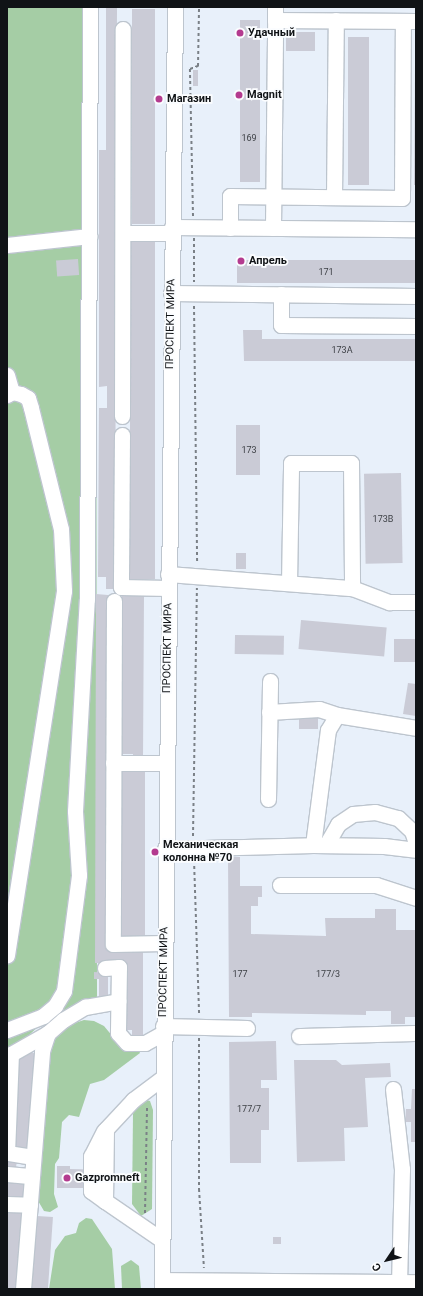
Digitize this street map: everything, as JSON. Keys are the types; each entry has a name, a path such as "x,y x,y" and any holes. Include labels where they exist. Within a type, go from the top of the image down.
{"street":[{"path":"7,1030 43,1016 55,1006 64,991 79,875 75,811 87,599 90,7"},
{"name":"ПРОСПЕКТ МИРА","path":"162,1285 163,1029 175,7"},
{"path":"230,228 230,196 274,196 402,198 410,21 336,20 275,13 274,196 273,228"},
{"path":"334,197 336,20"},
{"path":"122,416 124,29"},
{"path":"123,233 193,228 416,229"},
{"path":"7,245 90,236"},
{"path":"172,293 416,296"},
{"path":"281,294 281,325 416,326"},
{"path":"7,375 9,393 21,394 28,398 31,408 61,529 64,591 7,956"},
{"path":"122,435 121,588 197,576 352,588 389,602 416,602"},
{"path":"290,583 291,463 351,463 352,588"},
{"path":"114,601 113,944 164,943"},
{"path":"268,799 270,681"},
{"path":"269,712 318,709 337,715 416,728"},
{"path":"319,845 328,730 337,715"},
{"path":"113,763 166,763"},
{"path":"319,845 338,824 353,814 375,812 398,818 412,831 416,843"},
{"path":"165,849 319,845 416,850"},
{"path":"280,885 376,885 416,898"},
{"path":"105,968 118,967 118,1033 127,1043 145,1044 163,1029 199,1027 247,1028"},
{"path":"34,1157 7,1153 9,1058 11,1054 19,1047 48,1032 62,1020 85,1007 118,1001"},
{"path":"23,1289 42,1051 48,1032"},
{"path":"298,1036 416,1034"},
{"path":"162,1240 105,1201 106,1129 147,1088 163,1077"},
{"path":"162,1285 205,1281 410,1284 402,1169 393,1089"},
{"path":"7,1174 32,1176"},
{"path":"7,1204 30,1205"}],"path":[{"path":"199,7 198,66 190,69 197,576 193,848 199,1027 199,1189 205,1281"},
{"path":"145,1228 147,1088"}],"green space":[{"path":"7,7 96,7 97,999 51,1015 7,1055"},
{"path":"84,1020 94,1021 104,1026 123,1049 138,1048 140,1053 104,1080 90,1084 79,1117 69,1115 62,1122 59,1158 55,1164 54,1194 58,1207 50,1212 44,1211 37,1199 48,1049 57,1035 69,1025"},
{"path":"146,1100 150,1101 153,1110 152,1209 141,1216 132,1204 133,1114 135,1108"},
{"path":"86,1218 92,1219 112,1249 115,1289 49,1289 55,1250 65,1236 76,1233 79,1223"},
{"path":"131,1260 139,1266 141,1289 122,1289 121,1266"}],"building":[{"path":"106,7 117,7 115,589 106,589 106,577 98,577 99,408 107,408 107,386 99,387 99,150 106,150"},
{"path":"132,9 155,9 155,224 132,224"},
{"path":"240,20 260,20 260,182 240,182"},
{"path":"286,32 315,32 315,51 286,51"},
{"path":"348,37 369,37 369,185 348,185"},
{"path":"415,63 416,185 414,185"},
{"path":"193,70 198,70 198,86 193,86"},
{"path":"130,240 155,240 155,579 130,579"},
{"path":"78,259 79,275 57,276 56,261"},
{"path":"237,260 416,260 416,283 237,283"},
{"path":"243,330 262,330 262,339 416,339 416,361 244,361"},
{"path":"236,425 260,425 260,475 236,475"},
{"path":"401,473 403,563 366,564 364,474"},
{"path":"236,553 246,553 246,569 236,569"},
{"path":"96,594 108,595 107,951 143,951 143,1035 132,1035 132,1030 124,1030 124,963 95,963"},
{"path":"122,596 144,596 143,759 133,759 133,754 121,754"},
{"path":"301,620 387,627 384,656 298,649"},
{"path":"235,635 284,636 284,655 235,654"},
{"path":"394,639 416,639 416,662 394,662"},
{"path":"408,683 416,684 416,716 403,714"},
{"path":"299,715 318,715 318,729 299,729"},
{"path":"122,772 145,772 145,938 122,938"},
{"path":"228,857 240,857 240,886 262,886 262,897 258,897 258,906 251,906 251,934 326,936 325,918 375,918 375,909 396,909 396,930 416,930 416,1017 405,1017 405,1024 391,1024 391,1011 366,1011 366,1015 252,1013 252,1017 229,1017"},
{"path":"94,972 108,973 108,998 99,998 99,979 94,979"},
{"path":"276,1041 277,1080 261,1080 261,1088 269,1088 269,1130 261,1130 261,1163 230,1163 229,1042"},
{"path":"15,1052 37,1053 32,1154 10,1153"},
{"path":"294,1060 336,1060 342,1065 390,1063 391,1077 365,1078 368,1127 344,1128 345,1161 297,1162"},
{"path":"412,1089 416,1089 416,1142 411,1142 411,1122 405,1122 406,1109 411,1109"},
{"path":"7,1159 17,1161 15,1173 7,1172"},
{"path":"57,1166 70,1166 70,1169 111,1170 111,1188 57,1188"},
{"path":"7,1178 29,1180 27,1198 7,1196"},
{"path":"7,1209 24,1210 16,1289 7,1289"},
{"path":"37,1216 53,1217 48,1289 32,1289"},
{"path":"273,1237 281,1237 281,1244 273,1244"}],"place":[{"name":"Удачный","path":"240,33"},
{"name":"Magnit","path":"239,95"},
{"name":"Магазин","path":"159,99"},
{"name":"Апрель","path":"241,261"},
{"name":"Механическая колонна №70","path":"155,852"},
{"name":"Gazpromneft","path":"67,1178"}]}
